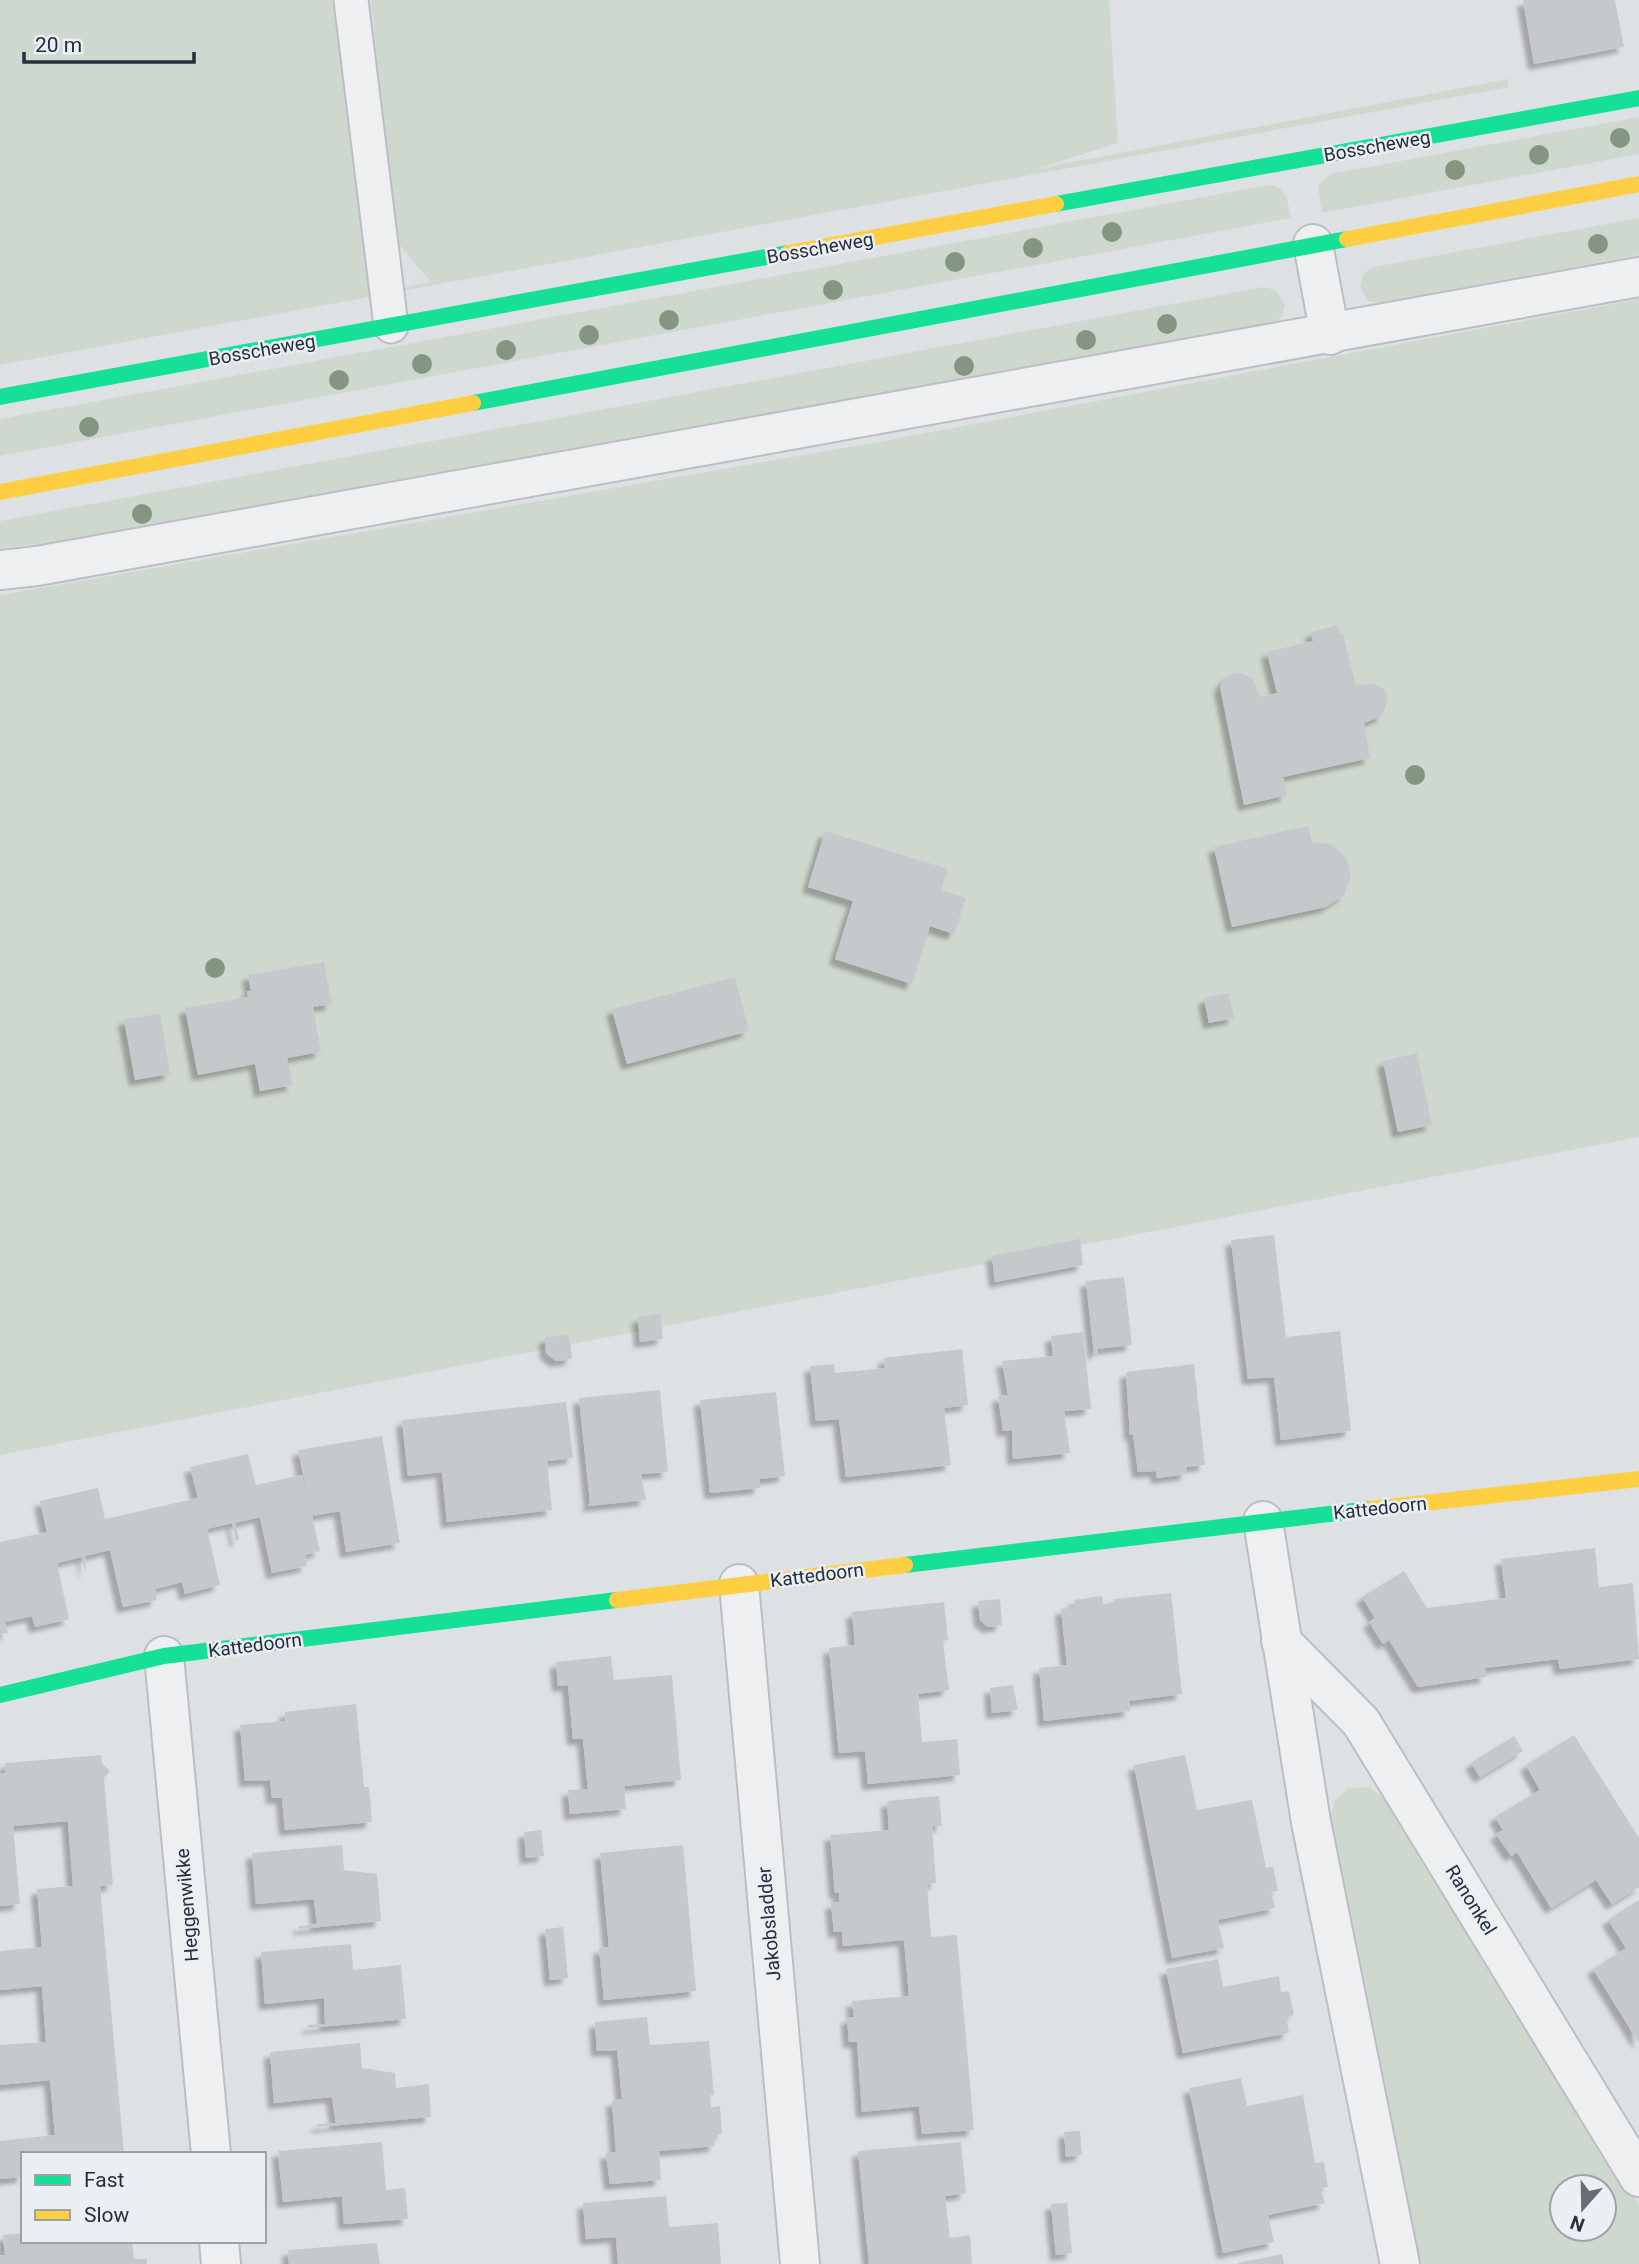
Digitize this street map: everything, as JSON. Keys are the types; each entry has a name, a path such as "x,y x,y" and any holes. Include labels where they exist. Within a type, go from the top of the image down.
{"street":[{"name":"Bosscheweg","path":"0,397 1639,98"},
{"path":"0,492 1639,184"},
{"path":"1312,244 1330,335"},
{"path":"0,570 37,566 1330,335 1639,277"},
{"name":"Kattedoorn","path":"0,1695 164,1656 1263,1521 1639,1479"},
{"path":"1263,1521 1311,1822 1400,2264"},
{"name":"Jakobsladder","path":"739,1584 800,2264"},
{"name":"Ranonkel","path":"1281,1641 1361,1722 1639,2177"},
{"name":"Heggenwikke","path":"164,1656 211,2152"},
{"path":"219,2243 221,2264"}],"lane":[{"path":"351,0 391,326"}],"shaded area":[{"path":"0,0 341,0 375,293 431,282 396,241 371,0 1109,0 1118,143 1036,169 1508,79 1509,87 0,365"},
{"path":"1639,117 1639,154 1322,213 1318,186 1330,174"},
{"path":"1268,185 1283,192 1291,218 0,456 0,419"},
{"path":"1639,218 1639,255 1381,303 1368,301 1360,287 1363,274 1374,267"},
{"path":"1264,287 1276,290 1285,305 1282,317 1272,324 86,539 0,548 0,521"},
{"path":"1639,299 1639,1137 0,1455 0,595 889,440"},
{"path":"1369,1787 1385,1799 1639,2205 1639,2264 1417,2264 1328,1823 1335,1801 1348,1788"}],"building":[{"path":"1523,0 1615,0 1624,47 1534,64"},
{"path":"1338,625 1340,635 1343,634 1356,685 1374,684 1384,689 1388,698 1382,716 1364,723 1370,758 1283,777 1287,795 1244,805 1220,687 1225,678 1235,673 1253,679 1260,697 1277,693 1267,652 1313,641 1311,632"},
{"path":"1308,826 1312,842 1332,844 1347,859 1351,876 1344,895 1326,907 1232,927 1214,847"},
{"path":"825,831 948,869 941,890 966,898 954,934 930,926 912,984 835,959 853,901 808,887"},
{"path":"324,962 332,1004 313,1007 321,1052 287,1058 293,1085 260,1091 255,1064 198,1075 185,1008 248,997 247,991 251,991 248,975"},
{"path":"735,977 749,1031 627,1064 612,1009"},
{"path":"1229,993 1234,1018 1209,1023 1204,998"},
{"path":"160,1014 170,1074 135,1080 124,1019"},
{"path":"1417,1053 1432,1125 1398,1132 1383,1061"},
{"path":"1274,1235 1286,1337 1340,1331 1351,1431 1281,1440 1274,1377 1248,1379 1231,1240"},
{"path":"1080,1239 1083,1265 995,1282 992,1256"},
{"path":"1124,1277 1132,1345 1097,1349 1098,1353 1094,1354 1086,1281"},
{"path":"660,1313 663,1339 640,1342 638,1317"},
{"path":"1083,1332 1091,1409 1064,1411 1070,1453 1013,1459 1012,1430 1003,1431 998,1396 1008,1395 1002,1361 1053,1356 1051,1336"},
{"path":"569,1335 572,1359 556,1361 546,1353 545,1337"},
{"path":"962,1349 968,1405 944,1408 951,1465 846,1477 839,1419 816,1421 810,1366 834,1364 835,1373 885,1368 884,1358"},
{"path":"1194,1364 1205,1465 1186,1467 1187,1474 1157,1478 1156,1471 1138,1472 1133,1434 1130,1435 1126,1372"},
{"path":"660,1390 668,1472 641,1474 646,1500 588,1506 590,1502 579,1398"},
{"path":"776,1392 785,1476 760,1479 760,1488 710,1493 700,1400"},
{"path":"566,1402 573,1458 547,1461 552,1510 447,1522 442,1472 408,1476 402,1420"},
{"path":"382,1436 400,1543 346,1552 340,1511 312,1516 320,1551 305,1555 307,1566 272,1573 260,1517 235,1523 239,1540 236,1541 232,1523 207,1529 220,1585 185,1594 182,1582 155,1589 157,1600 123,1607 110,1550 85,1556 86,1574 82,1557 57,1563 69,1619 35,1627 32,1616 5,1622 8,1633 0,1634 0,1542 47,1532 40,1501 98,1488 105,1519 198,1498 190,1467 248,1454 256,1485 302,1475 310,1507 298,1450"},
{"path":"1595,1548 1599,1587 1633,1583 1639,1659 1560,1669 1558,1659 1485,1668 1486,1677 1418,1687 1389,1640 1383,1644 1369,1622 1375,1618 1362,1597 1404,1571 1427,1608 1506,1598 1501,1559"},
{"path":"1171,1593 1182,1694 1129,1701 1130,1711 1044,1721 1039,1668 1067,1665 1061,1609 1075,1607 1074,1600 1102,1596 1103,1604 1114,1603 1114,1599"},
{"path":"1000,1599 1002,1625 988,1627 980,1620 978,1601"},
{"path":"944,1602 948,1640 943,1641 949,1690 918,1694 922,1742 957,1739 960,1775 868,1784 865,1751 839,1753 829,1648 855,1645 852,1612"},
{"path":"611,1656 614,1680 672,1675 681,1780 624,1786 626,1809 570,1814 568,1790 588,1789 583,1739 573,1739 568,1685 558,1686 556,1662"},
{"path":"1013,1685 1018,1710 992,1713 990,1688"},
{"path":"356,1704 364,1787 369,1787 372,1822 285,1830 282,1798 272,1798 270,1780 245,1781 240,1725 285,1721 285,1712"},
{"path":"1574,1735 1639,1838 1639,1887 1612,1904 1596,1880 1551,1908 1517,1852 1511,1856 1496,1834 1503,1830 1495,1817 1540,1790 1526,1765"},
{"path":"1514,1736 1523,1751 1480,1777 1471,1763"},
{"path":"101,1755 102,1764 110,1771 104,1778 113,1885 100,1886 124,2152 21,2152 21,2177 0,2179 0,2141 55,2135 50,2080 0,2085 0,2045 46,2042 42,1986 0,1990 0,1951 42,1947 37,1889 73,1886 68,1821 13,1826 20,1904 0,1906 0,1774 5,1773 5,1763"},
{"path":"1185,1755 1197,1810 1252,1800 1266,1868 1273,1866 1278,1891 1271,1892 1275,1908 1218,1920 1224,1948 1172,1958 1134,1765"},
{"path":"939,1796 942,1826 932,1826 936,1883 927,1884 931,1937 957,1935 974,2130 922,2134 919,2106 862,2112 857,2042 849,2042 847,2018 854,2017 852,2001 909,1996 904,1940 843,1946 842,1931 834,1932 831,1903 839,1902 839,1892 835,1893 830,1835 889,1830 887,1801"},
{"path":"541,1830 544,1856 526,1858 524,1832"},
{"path":"342,1845 344,1870 377,1874 381,1921 299,1929 299,1926 317,1924 314,1899 256,1904 252,1853"},
{"path":"683,1845 696,1991 604,2000 599,1948 609,1947 600,1853"},
{"path":"1639,1900 1639,2043 1593,1969 1626,1948 1608,1920"},
{"path":"563,1927 568,1978 550,1980 545,1929"},
{"path":"351,1944 353,1970 401,1965 406,2019 308,2028 308,2025 325,2024 324,1998 265,2004 261,1952"},
{"path":"1218,1959 1223,1987 1279,1976 1281,1992 1289,1991 1294,2015 1286,2017 1289,2033 1183,2053 1166,1969"},
{"path":"647,2017 650,2045 709,2041 714,2095 710,2095 711,2107 720,2106 722,2134 714,2135 715,2146 659,2151 661,2180 610,2184 606,2153 616,2152 612,2101 622,2099 617,2050 597,2051 595,2022"},
{"path":"360,2043 362,2068 395,2073 396,2088 429,2084 431,2117 317,2127 317,2124 336,2123 332,2097 274,2103 270,2052"},
{"path":"1241,2078 1247,2106 1303,2095 1315,2163 1324,2162 1328,2187 1320,2188 1325,2203 1268,2215 1274,2242 1223,2253 1189,2088"},
{"path":"1080,2131 1082,2155 1066,2157 1064,2132"},
{"path":"382,2142 386,2190 405,2188 408,2219 344,2224 342,2196 283,2202 278,2151"},
{"path":"961,2142 966,2193 945,2196 950,2238 970,2235 972,2264 869,2264 858,2151"},
{"path":"666,2196 669,2227 718,2223 721,2264 618,2264 616,2237 586,2239 583,2203"},
{"path":"1067,2203 1072,2253 1056,2255 1051,2204"},
{"path":"21,2233 21,2243 132,2243 134,2259 147,2259 147,2264 0,2264 0,2255 5,2255 3,2235"},
{"path":"377,2243 380,2264 289,2264 288,2250"},
{"path":"1282,2254 1284,2264 1238,2264 1238,2263"}],"traffic: fast":[{"path":"1056,204 1639,98"},
{"path":"473,403 1347,239"},
{"path":"0,397 788,253"},
{"path":"905,1565 1371,1509"},
{"path":"0,1695 164,1656 617,1600"}],"traffic: slow":[{"path":"1347,239 1639,184"},
{"path":"788,253 1056,204"},
{"path":"0,492 473,403"},
{"path":"1371,1509 1639,1479"},
{"path":"617,1600 905,1565"}]}
